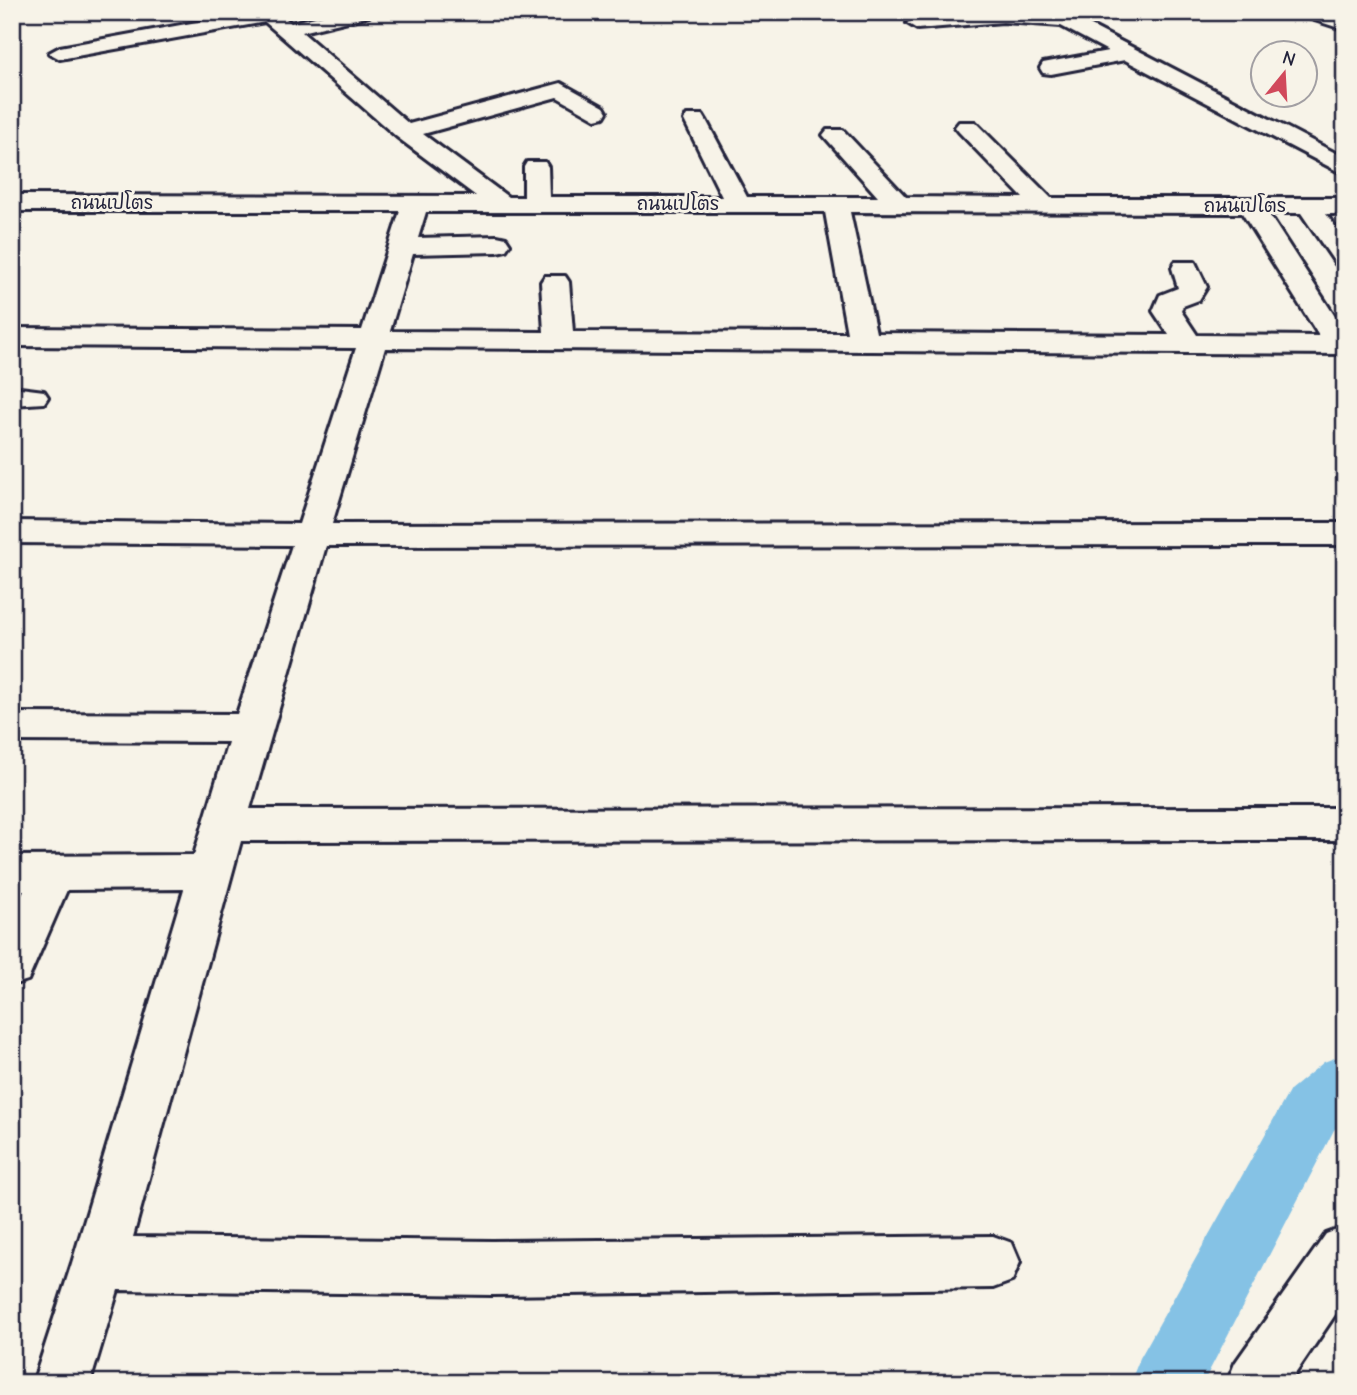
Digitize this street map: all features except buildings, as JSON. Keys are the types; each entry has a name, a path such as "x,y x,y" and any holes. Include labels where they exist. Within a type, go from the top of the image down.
{"street":[{"path":"60,53 274,19 362,12"},
{"path":"1309,12 1345,24"},
{"path":"917,23 1003,16 1054,18 1130,53 1345,168"},
{"path":"274,19 405,132 521,203"},
{"path":"1051,68 1130,53"},
{"path":"405,132 561,90 596,112"},
{"path":"695,120 738,204"},
{"path":"967,127 1045,205"},
{"path":"835,135 899,205"},
{"path":"471,274 497,244 521,203 536,167"},
{"name":"ถนนเปโตร","path":"12,203 1345,206"},
{"path":"836,204 863,341"},
{"path":"61,1383 99,1263 252,728 415,205"},
{"path":"1308,206 1345,258"},
{"path":"1251,207 1341,344"},
{"path":"403,246 497,244"},
{"path":"1185,268 1193,287 1189,295 1170,300 1167,310 1188,343"},
{"path":"555,282 559,340"},
{"path":"12,337 1341,344"},
{"path":"12,532 314,535 1345,534"},
{"path":"12,727 252,728"},
{"path":"223,825 1345,824"},
{"path":"12,966 32,873 210,872"},
{"path":"1255,1383 1345,1253"},
{"path":"99,1263 492,1268 993,1262"}],"waterway":[{"path":"1165,1383 1312,1110 1345,1081"}]}
